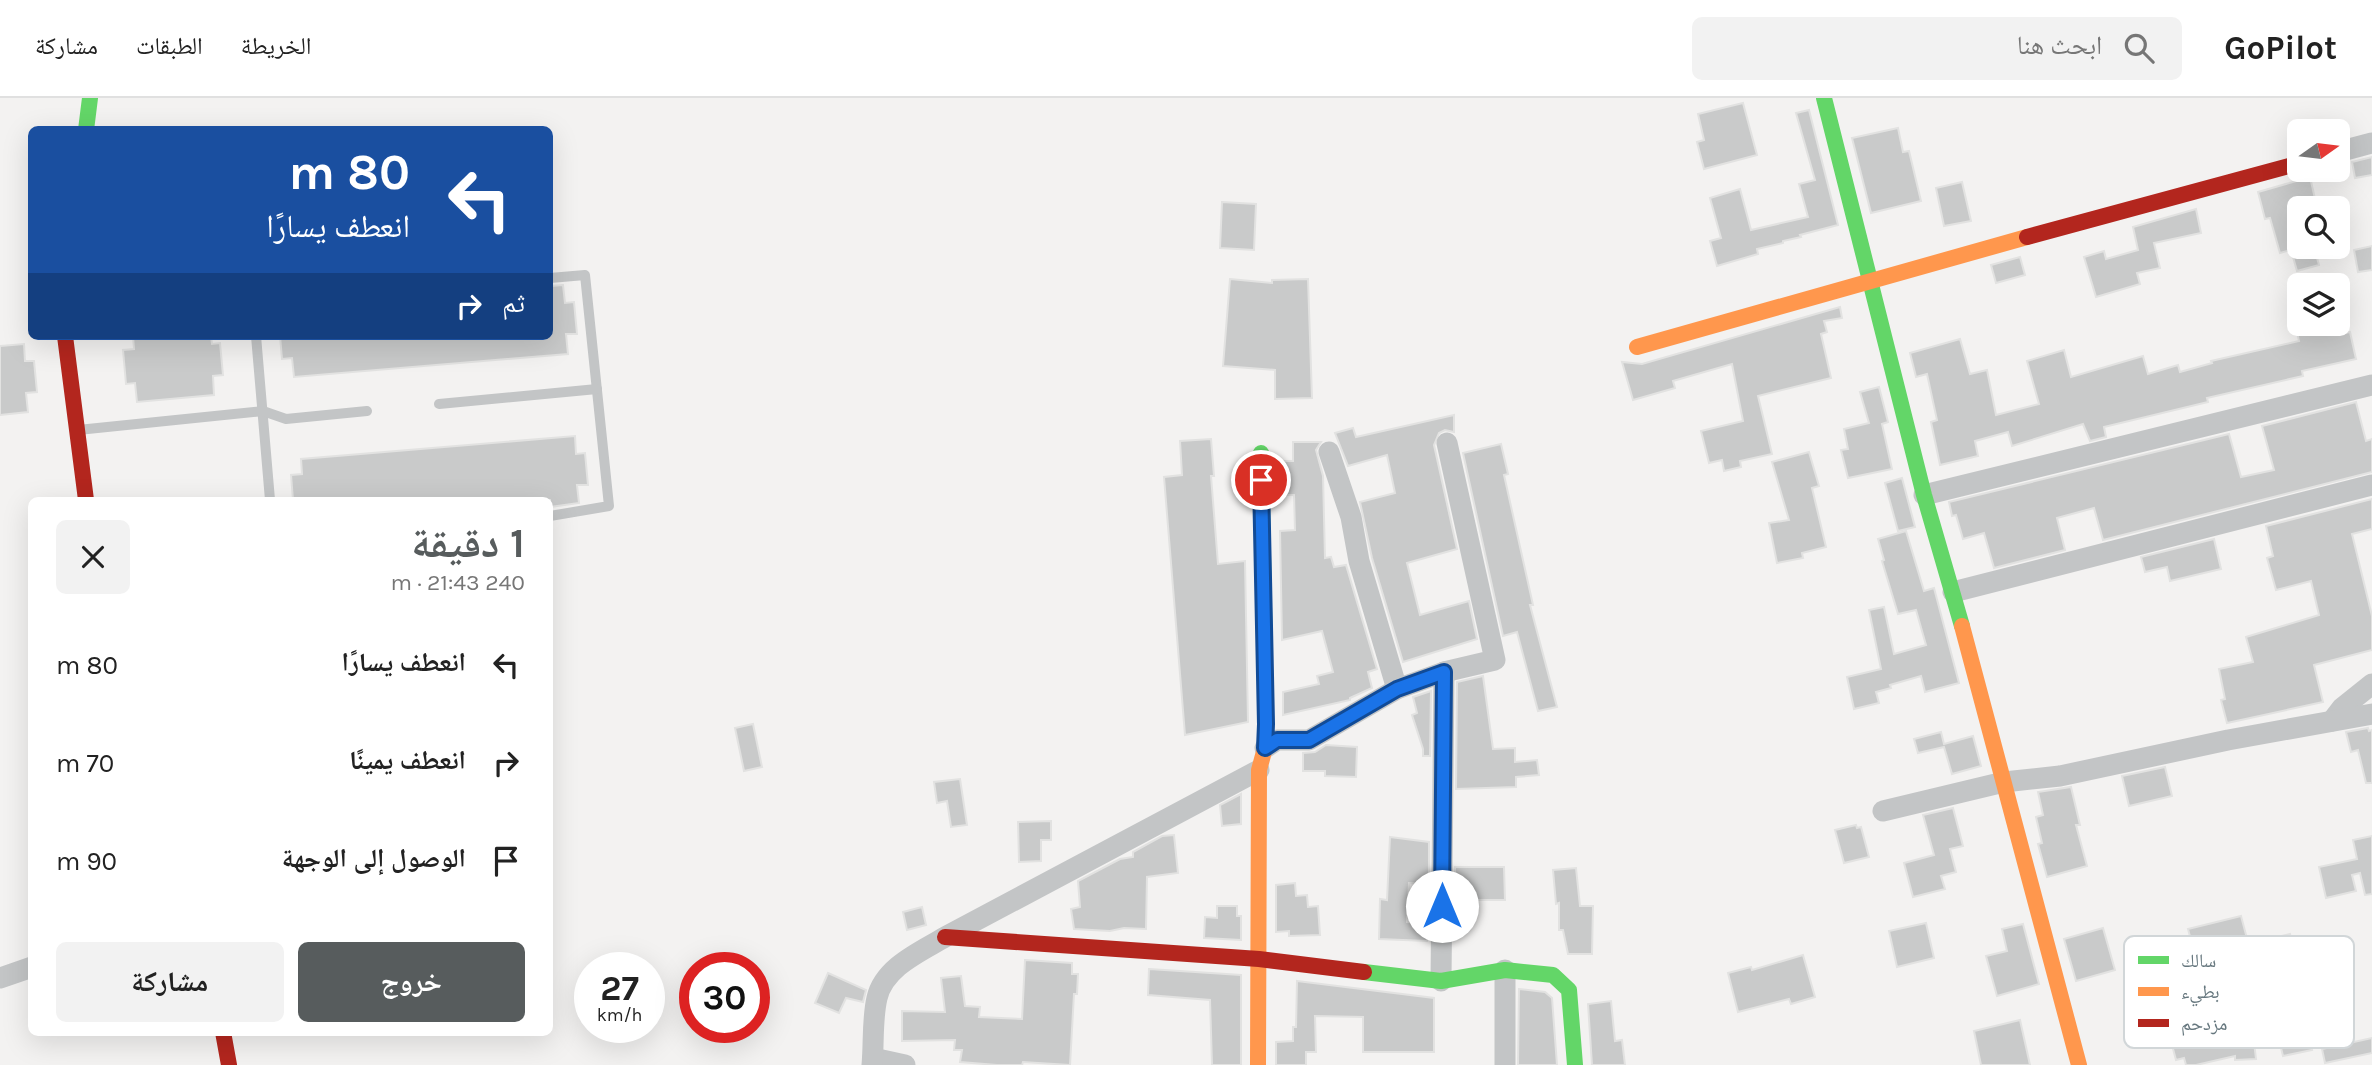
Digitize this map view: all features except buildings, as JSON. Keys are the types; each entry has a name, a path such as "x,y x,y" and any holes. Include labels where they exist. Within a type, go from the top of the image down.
{"street":[{"path":"86,126 90,98"},
{"path":"1824,98 1924,495 1953,592 2079,1065"},
{"path":"2350,149 2372,143"},
{"path":"1637,347 1869,280 2287,167"},
{"path":"65,340 86,497"},
{"path":"1924,495 2372,385"},
{"path":"1265,748 1277,740 1309,740 1397,689 1444,672 1495,660 1447,443"},
{"path":"1328,452 1351,517 1359,561 1397,689"},
{"path":"1258,1065 1259,770 1265,748 1266,724 1261,453"},
{"path":"1953,592 2372,485"},
{"path":"1441,981 1444,672"},
{"path":"2332,721 2342,708 2372,684"},
{"path":"1883,811 2004,782 2072,774 2228,740 2372,714"},
{"path":"905,1065 873,1061 877,998 885,979 902,964 945,937 1259,770"},
{"path":"945,937 1259,959 1441,981 1505,970 1553,975 1569,990 1575,1065"},
{"path":"0,978 28,968"},
{"path":"1505,970 1505,1065"},
{"path":"224,1036 229,1065"}],"lane":[{"path":"553,278 585,275 609,506 553,515"},
{"path":"256,340 270,497"},
{"path":"439,404 597,389"},
{"path":"76,430 263,411 286,419 368,411"}],"traffic: fast":[{"path":"86,126 90,98"},
{"path":"1824,98 1924,495 1962,626"},
{"path":"1261,453 1265,658"},
{"path":"1364,972 1441,981 1505,970 1553,975 1569,990 1575,1065"}],"traffic: slow":[{"path":"1637,347 2027,237"},
{"path":"1962,626 2079,1065"},
{"path":"1258,1065 1259,770 1265,748 1265,658"}],"traffic: jam":[{"path":"2027,237 2287,167"},
{"path":"66,340 86,497"},
{"path":"945,937 1259,959 1364,972"},
{"path":"224,1036 229,1065"}],"route":[{"path":"1261,480 1265,748 1277,740 1309,740 1397,689 1444,672 1442,906"}]}
